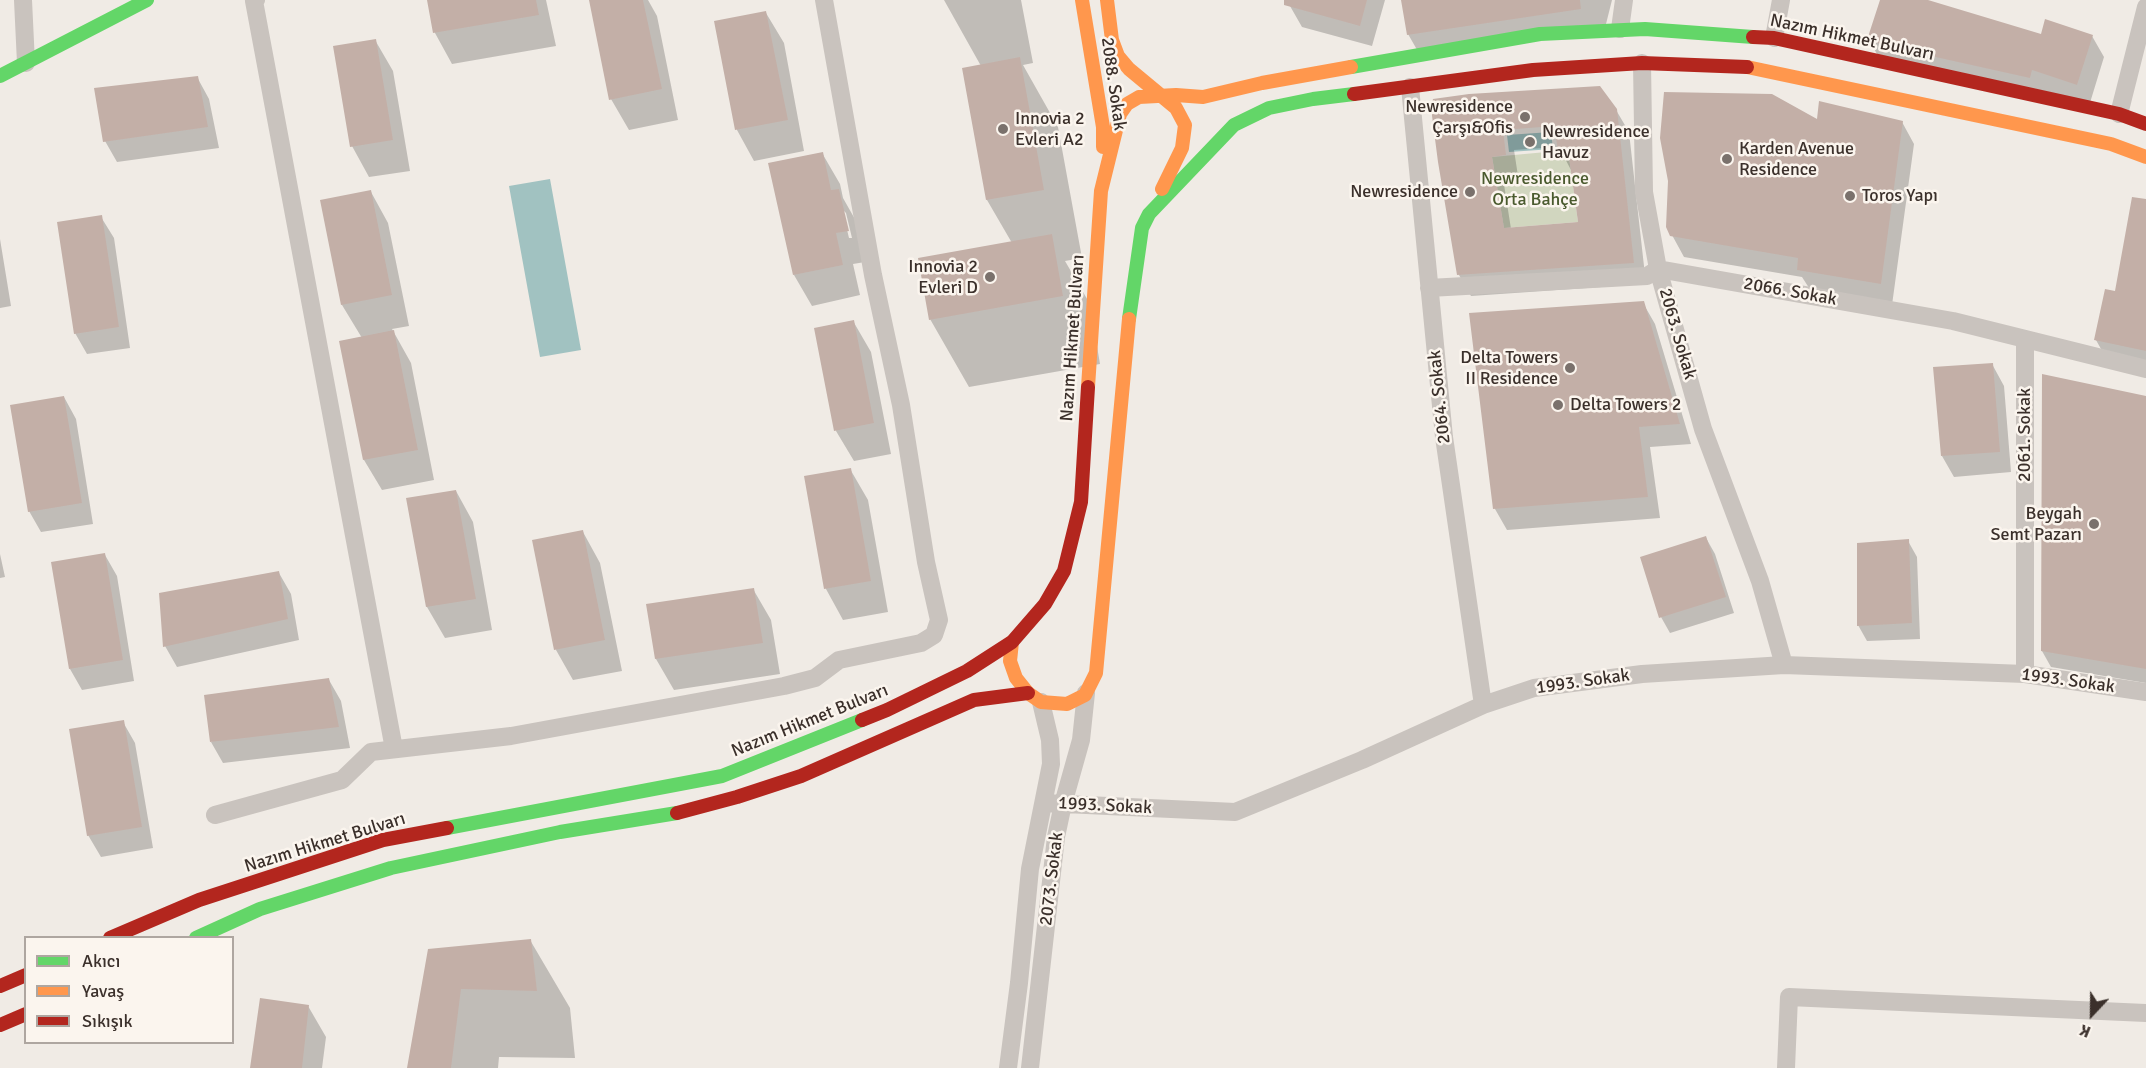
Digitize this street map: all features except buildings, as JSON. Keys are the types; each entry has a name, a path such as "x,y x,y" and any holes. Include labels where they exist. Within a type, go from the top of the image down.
{"main road":[{"name":"2088. Sokak","path":"1082,0 1102,127 1104,174"},
{"path":"1107,0 1112,40 1118,56 1128,69 1176,108 1185,125 1182,148 1149,214"},
{"path":"0,76 139,2"},
{"name":"Nazım Hikmet Bulvarı","path":"115,936 199,900 383,840 722,776 887,710 967,671 1012,642 1045,604 1064,571 1081,502 1104,174 1119,114 1127,104 1138,97 1203,97 1262,82 1540,34 1620,28 1764,52 2115,129 2146,124"},
{"name":"Nazım Hikmet Bulvarı","path":"1086,693 1096,674 1130,312 1142,228 1149,214 1234,125 1269,108 1313,99 1533,70 1764,52 2115,129 2146,157"},
{"path":"1012,642 1010,661 1016,678 1035,697"},
{"path":"200,936 260,909 391,868 560,832 673,814 737,797 801,776 974,700 1035,697 1067,704 1086,693"},
{"path":"0,986 24,976"},
{"path":"0,1025 24,1015"}],"street":[{"path":"23,0 26,63"},
{"path":"256,0 254,1 394,749"},
{"path":"215,815 342,780 371,752 494,738 784,686 815,678 839,660 921,643 934,635 939,620 924,552 901,405 871,264 824,0"},
{"path":"1620,28 1624,0"},
{"path":"1764,52 1781,0"},
{"path":"2115,129 2146,8"},
{"name":"2063. Sokak","path":"1642,63 1644,192 1658,269 1703,429 1760,581 1784,665"},
{"name":"2064. Sokak","path":"1410,87 1444,437 1483,705"},
{"name":"2066. Sokak","path":"1429,288 1545,278 1647,276 1658,269 1953,321 2146,369"},
{"name":"2061. Sokak","path":"2025,339 2025,674"},
{"name":"1993. Sokak","path":"1044,802 1235,812 1362,760 1483,705 1534,688 1642,674 1784,665 2025,674 2146,692"},
{"name":"2073. Sokak","path":"1030,1068 1056,837 1081,740 1086,693"},
{"name":"2073. Sokak","path":"1008,1068 1030,869 1051,764 1050,740 1035,697"},
{"path":"1786,1068 1789,997 2146,1013"}],"green space":[{"name":"Newresidence Orta Bahçe","path":"1568,150 1578,222 1504,228 1492,157"}],"water":[{"name":"Newresidence Havuz","path":"1551,132 1553,149 1509,152 1507,135"},
{"path":"550,179 581,350 540,357 509,186"}],"traffic: fast":[{"path":"0,76 147,0"},
{"path":"1351,67 1540,34 1645,29 1753,37"},
{"path":"1129,319 1142,228 1149,214 1234,125 1269,108 1354,94"},
{"path":"447,828 722,776 862,720"},
{"path":"200,936 260,909 391,868 560,832 677,813"}],"traffic: slow":[{"path":"1082,0 1103,127 1103,147"},
{"path":"1107,0 1112,40 1118,56 1129,69 1176,108 1185,125 1182,148 1162,189"},
{"path":"1088,387 1101,191 1120,114 1127,104 1139,97 1176,95 1203,97 1262,83 1351,67"},
{"path":"1747,67 2111,144 2146,157"},
{"path":"1012,642 1010,661 1016,678 1028,693 1041,702 1067,704 1085,695 1096,673 1129,319"}],"traffic: jam":[{"path":"1753,37 1774,38 2119,114 2146,124"},
{"path":"1354,94 1533,70 1642,63 1747,67"},
{"path":"862,720 967,671 1012,642 1045,604 1064,571 1081,502 1088,387"},
{"path":"677,813 737,797 801,776 974,700 1028,693"},
{"path":"115,936 199,900 383,840 447,828"},
{"path":"0,986 24,976"},
{"path":"0,1025 24,1015"}],"place":[{"name":"Newresidence Çarşı&Ofis","path":"1525,117"},
{"name":"Innovia 2 Evleri A2","path":"1003,129"},
{"name":"Newresidence Havuz","path":"1530,142"},
{"name":"Karden Avenue Residence","path":"1727,159"},
{"name":"Newresidence","path":"1470,192"},
{"name":"Toros Yapı","path":"1850,196"},
{"name":"Innovia 2 Evleri D","path":"990,277"},
{"name":"Delta Towers II Residence","path":"1570,368"},
{"name":"Delta Towers 2","path":"1558,405"},
{"name":"Beygah Semt Pazarı","path":"2094,524"}]}
